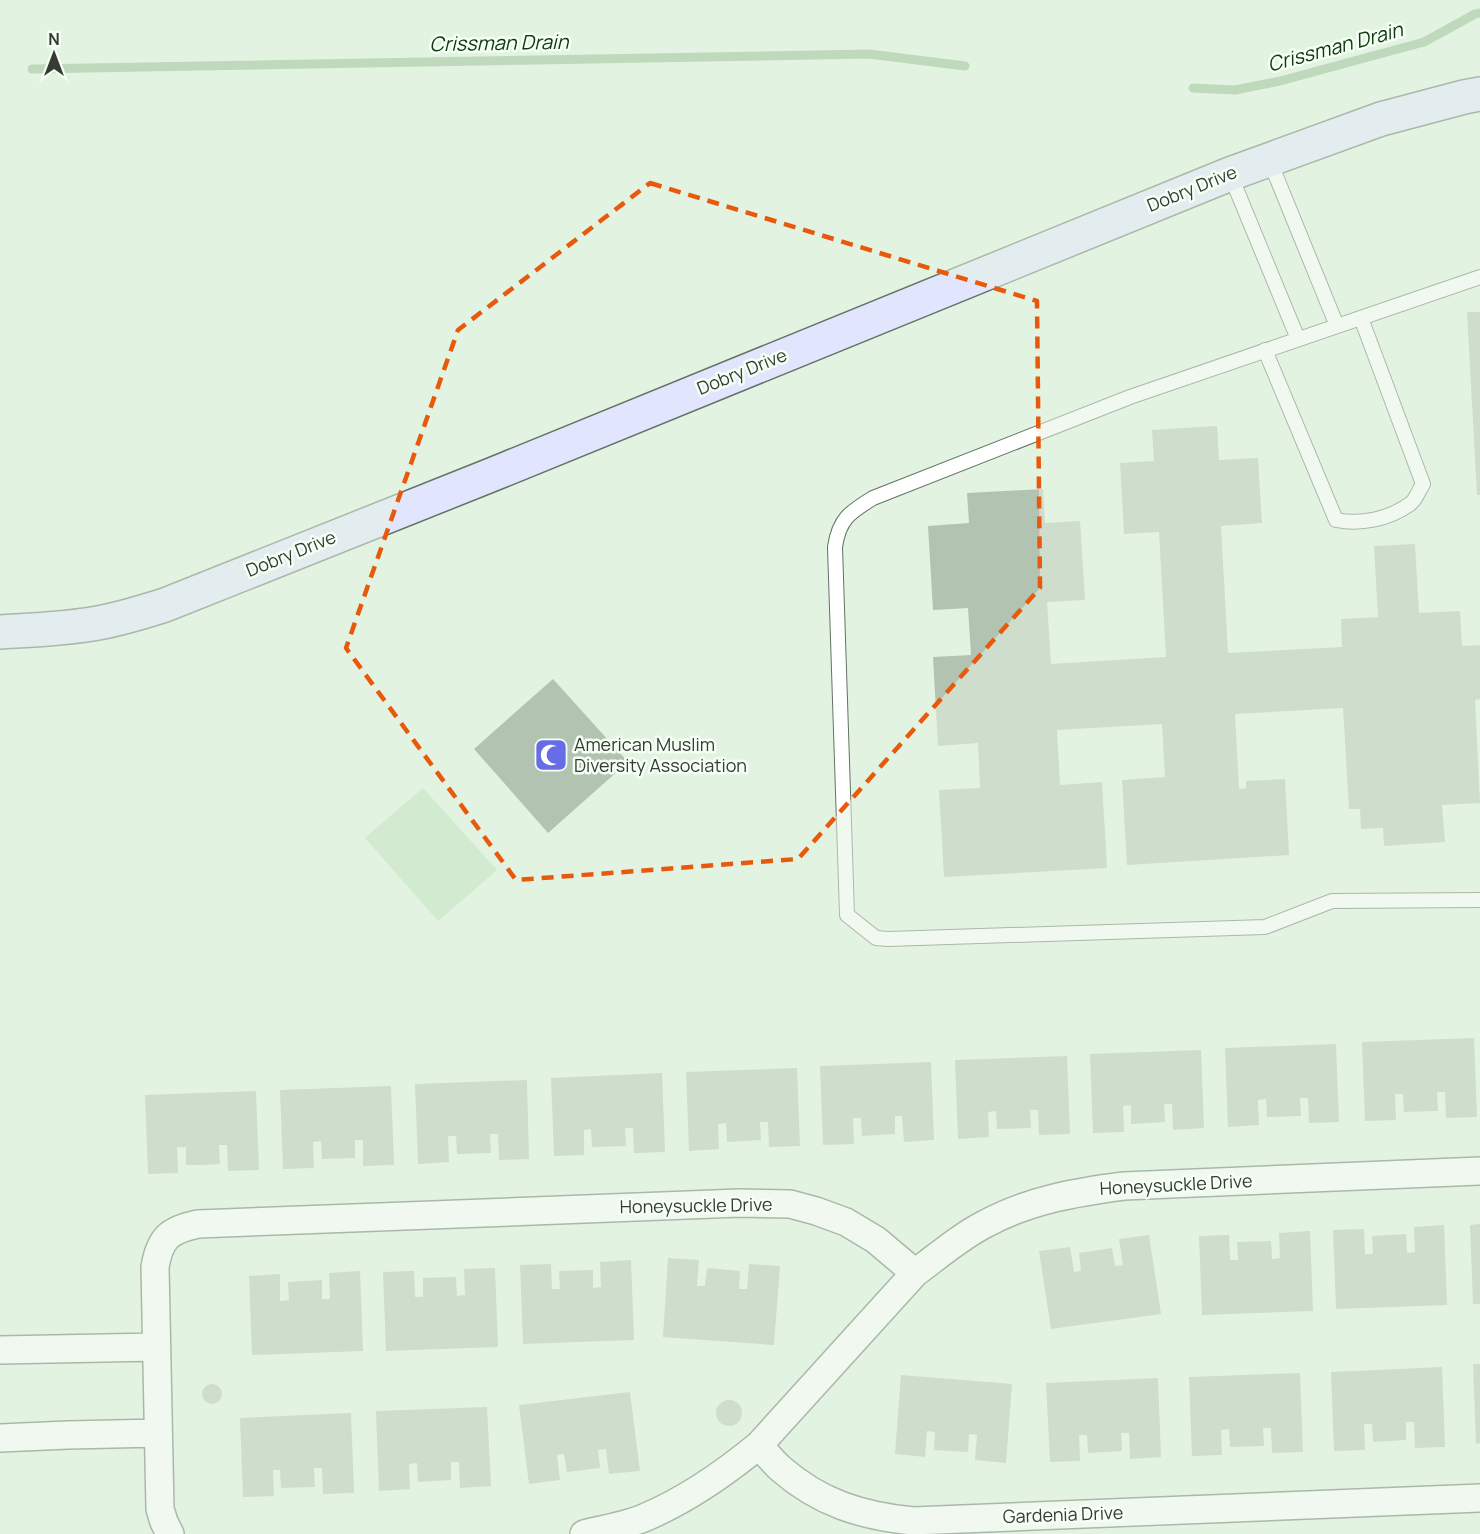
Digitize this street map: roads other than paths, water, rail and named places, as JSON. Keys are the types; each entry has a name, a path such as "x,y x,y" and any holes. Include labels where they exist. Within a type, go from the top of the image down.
{"street":[{"name":"Dobry Drive","path":"0,632 52,629 96,623 165,605 1230,174 1381,119 1480,94"},
{"name":"Honeysuckle Drive","path":"158,1432 155,1267 158,1250 168,1236 181,1228 198,1224 739,1203 790,1204 846,1222 876,1240 915,1274 950,1247 987,1223 1034,1203 1078,1192 1124,1186 1480,1170"},
{"path":"584,1534 645,1518 690,1494 731,1468 759,1445 915,1274"},
{"path":"0,1350 156,1347"},
{"path":"0,1438 158,1432 160,1509 170,1534"},
{"name":"Gardenia Drive","path":"759,1445 781,1469 832,1502 884,1518 913,1521 1480,1498"}],"lane":[{"path":"1269,159 1337,326"},
{"path":"1230,174 1298,339"},
{"path":"1480,277 1130,397 873,498 847,517 840,527 835,547 847,915 876,938 1264,927 1332,901 1480,900"},
{"path":"1265,350 1336,520 1367,522 1412,503 1423,484 1360,318"}],"waterway":[{"name":"Crissman Drain","path":"1193,88 1235,90 1280,81 1424,42 1480,13"},
{"name":"Crissman Drain","path":"32,69 869,54 965,66"}],"place":[{"name":"American Muslim Diversity Association","path":"551,755"}]}
